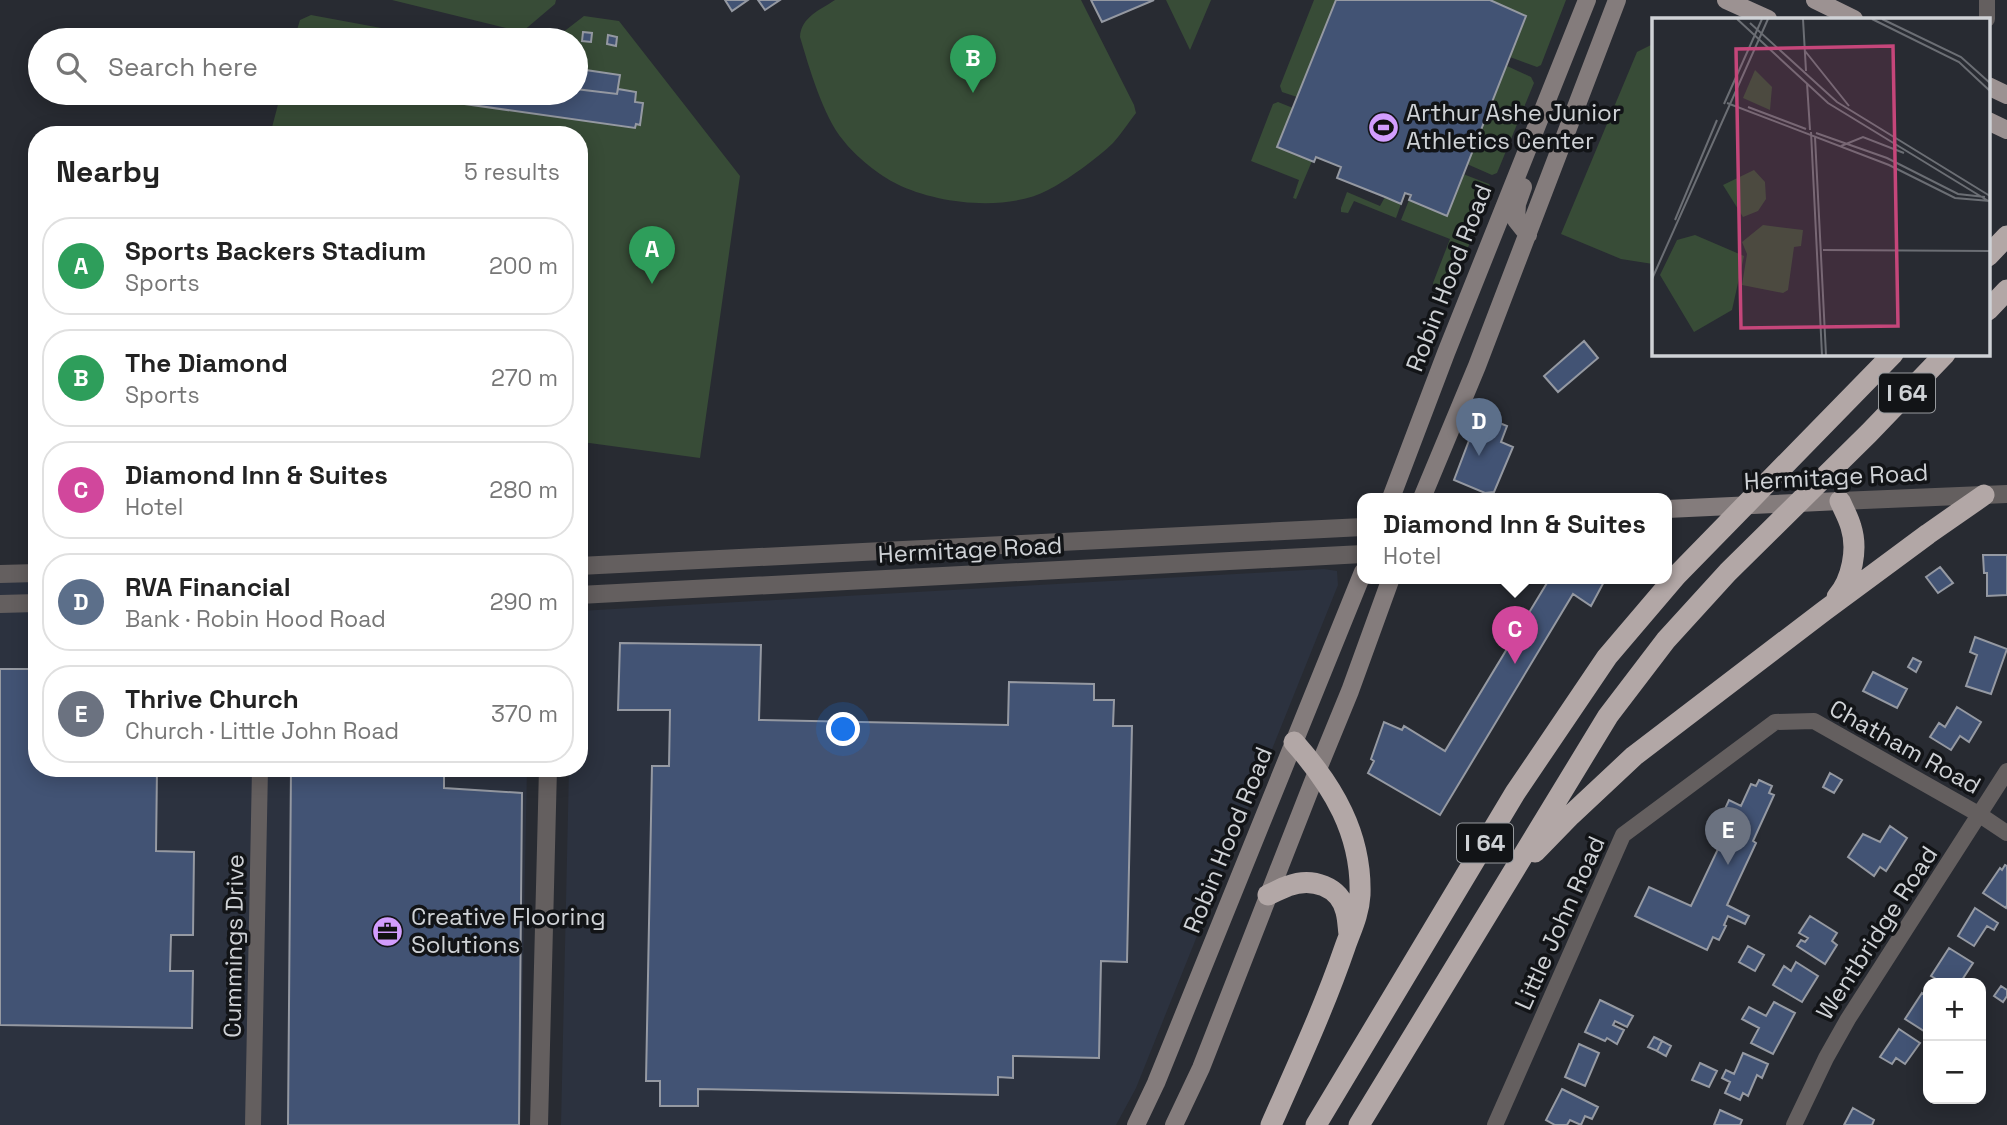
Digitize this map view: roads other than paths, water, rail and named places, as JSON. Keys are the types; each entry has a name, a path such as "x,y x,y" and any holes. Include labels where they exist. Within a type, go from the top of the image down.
{"highway":[{"path":"1990,254 2007,236"},
{"path":"1990,308 2007,290"},
{"name":"I 64","path":"1672,581 1892,355"},
{"name":"I 64","path":"1359,1125 1608,716 1666,640 1728,572 1944,355"},
{"path":"1505,884 1571,815 1634,756 1824,611 1984,495"},
{"path":"1824,611 1842,591 1849,576 1852,559 1854,543 1851,527 1840,502"},
{"name":"I 64","path":"1316,1125 1515,793 1607,657 1669,584"},
{"path":"1271,1125 1330,991 1358,913 1360,897 1354,845 1340,805 1318,769 1294,742"},
{"path":"1268,895 1291,884 1306,882 1328,887 1336,893 1347,912 1349,935"}],"main road":[{"name":"Robin Hood Road","path":"1393,493 1587,0"},
{"path":"1424,493 1477,366 1617,0"},
{"path":"1726,0 1766,18"},
{"path":"1815,0 1852,18"},
{"path":"1990,87 2007,95"},
{"path":"1990,122 2007,131"},
{"path":"1528,234 1516,220 1517,204 1534,158 1534,130"},
{"name":"Hermitage Road","path":"1672,509 1840,502"},
{"name":"Robin Hood Road","path":"1136,1125 1161,1071 1358,584"},
{"path":"1174,1125 1201,1068 1350,691 1389,584"}],"street":[{"path":"1987,0 1987,18"},
{"name":"Hermitage Road","path":"1840,502 2007,494"},
{"name":"Hermitage Road","path":"588,566 1357,527"},
{"name":"Hermitage Road","path":"588,595 1357,554"},
{"path":"0,574 28,573"},
{"path":"0,604 28,603"},
{"name":"Chatham Road","path":"1775,722 1814,721 2007,833"},
{"name":"Little John Road","path":"1495,1125 1623,835 1775,722"},
{"name":"Wentbridge Road","path":"1794,1125 1848,1019 2007,771"},
{"name":"Cummings Drive","path":"253,1125 260,777"},
{"path":"539,1125 548,777"}],"place":[{"name":"The Diamond","path":"973,93"},
{"name":"Arthur Ashe Junior Athletics Center","path":"1383,127"},
{"name":"Sports Backers Stadium","path":"652,284"},
{"name":"RVA Financial","path":"1479,456"},
{"name":"Diamond Inn & Suites","path":"1515,664"},
{"name":"Thrive Church","path":"1728,865"},
{"name":"Creative Flooring Solutions","path":"388,931"}]}
